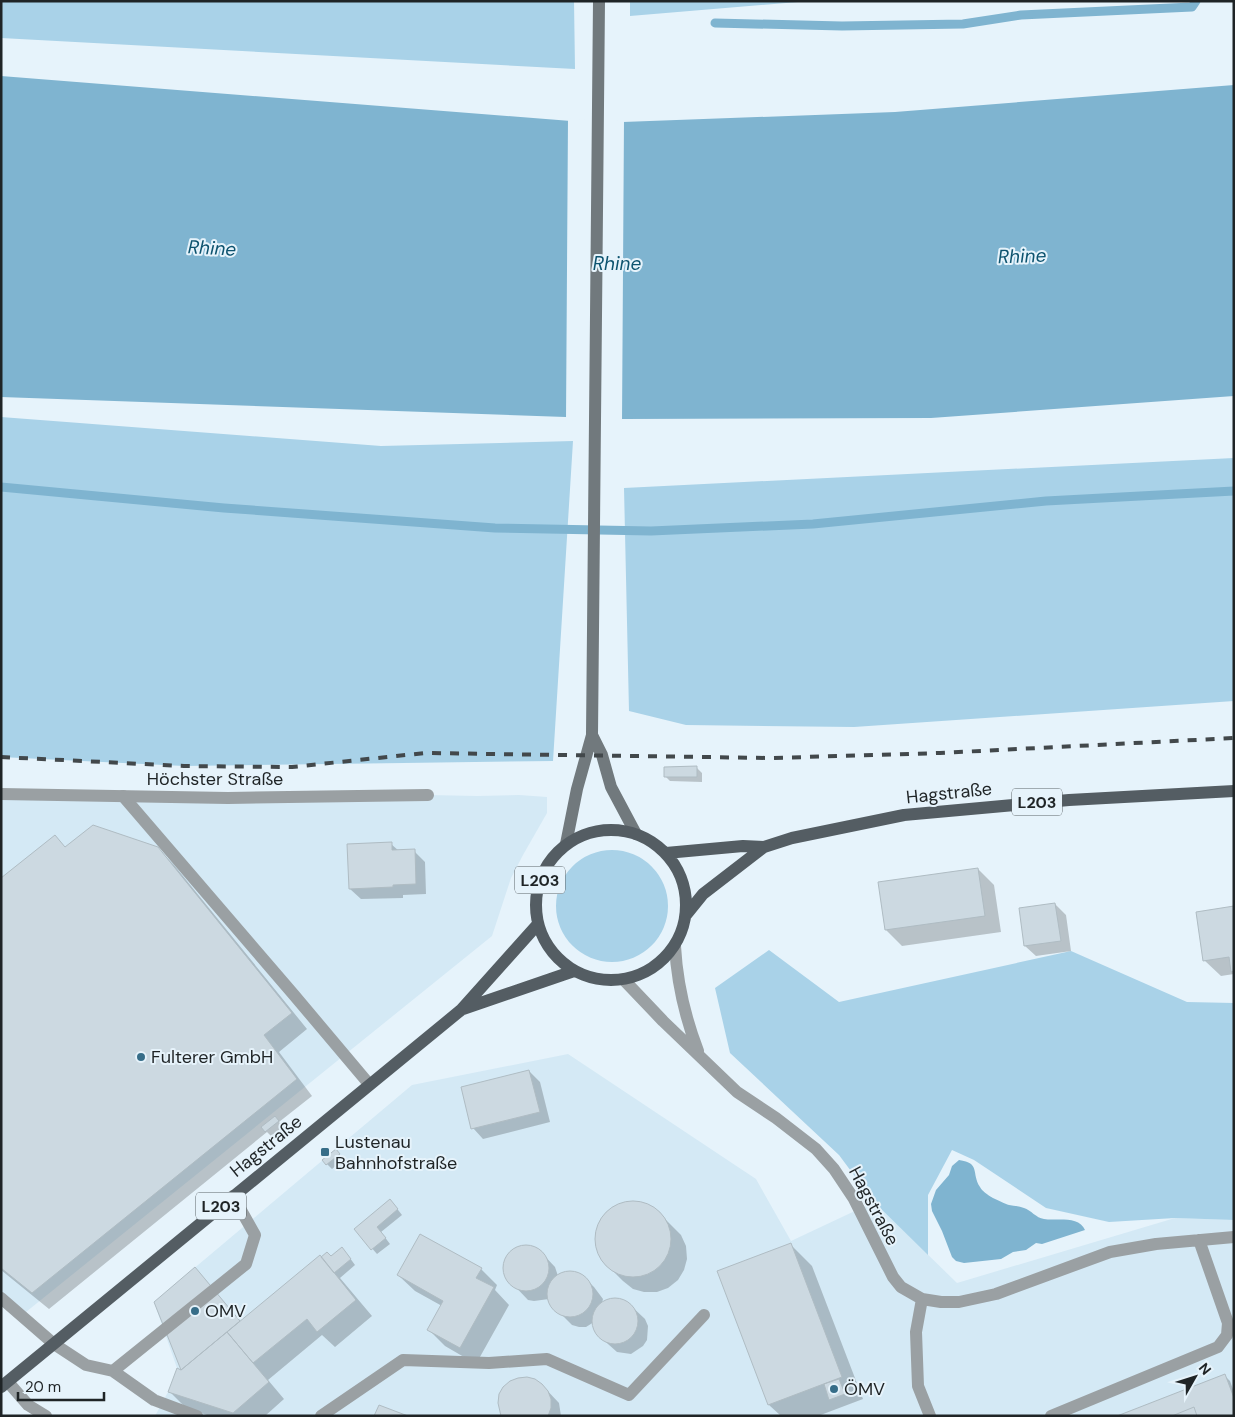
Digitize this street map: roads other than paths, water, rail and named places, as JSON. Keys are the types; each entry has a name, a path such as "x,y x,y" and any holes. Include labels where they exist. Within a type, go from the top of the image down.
{"main road":[{"path":"566,844 577,789 592,735 599,1"},
{"path":"592,735 602,756 611,787 636,834"},
{"name":"Hagstraße","path":"686,915 702,894 764,847 792,838 904,815 1031,802 1234,791"},
{"name":"Hagstraße","path":"612,830 636,834 652,842 666,853 682,878 686,892 686,915 682,931 675,946 662,962 644,974 624,980 598,980 574,971 558,959 546,943 538,924 536,902 540,880 550,860 566,844 588,833 612,830"},
{"name":"Hagstraße","path":"666,853 743,846 764,847"},
{"name":"Hagstraße","path":"5,1384 461,1010 538,924"},
{"name":"Hagstraße","path":"461,1010 574,971"}],"street":[{"name":"Höchster Straße","path":"1,794 228,798 428,795"},
{"path":"123,796 369,1084"},
{"name":"Hagstraße","path":"675,946 676,968 687,1024 700,1055"},
{"name":"Hagstraße","path":"624,980 663,1021 737,1092 776,1118 816,1149 834,1169 854,1199 893,1277 901,1287 922,1299"},
{"path":"113,1371 246,1264 254,1235 233,1196"},
{"path":"930,1416 918,1386 916,1332 922,1299 940,1302 959,1302 996,1294 1110,1252 1156,1244 1234,1237"},
{"path":"1052,1416 1218,1348 1227,1335 1228,1323 1199,1240"},
{"path":"1,1298 54,1344 86,1365 113,1371 154,1400 197,1416"},
{"path":"321,1416 403,1360 489,1363 547,1359 629,1395 704,1315"},
{"path":"5,1384 28,1405 46,1416"}],"water":[{"name":"Rhine","path":"1,76 596,123 895,112 1234,85 1234,396 931,418 623,419 1,397"},
{"path":"959,1160 966,1161 973,1166 980,1187 993,1198 1009,1205 1027,1209 1041,1218 1073,1220 1082,1225 1085,1230 1042,1244 1036,1243 1026,1250 1013,1252 1001,1259 964,1263 956,1261 952,1257 932,1211 931,1204 936,1190 949,1175 952,1166"}],"waterway":[{"path":"715,23 842,26 963,24 1021,15 1192,7 1196,1"},
{"path":"1,487 224,508 495,528 651,531 813,524 1046,501 1234,491"}],"railway":[{"path":"1,757 184,766 292,767 425,753 772,758 940,753 1234,738"}],"place":[{"name":"Fulterer GmbH","path":"141,1057"},
{"name":"Lustenau Bahnhofstraße","path":"325,1152"},
{"name":"OMV","path":"195,1311"},
{"name":"ÖMV","path":"834,1389"}]}
